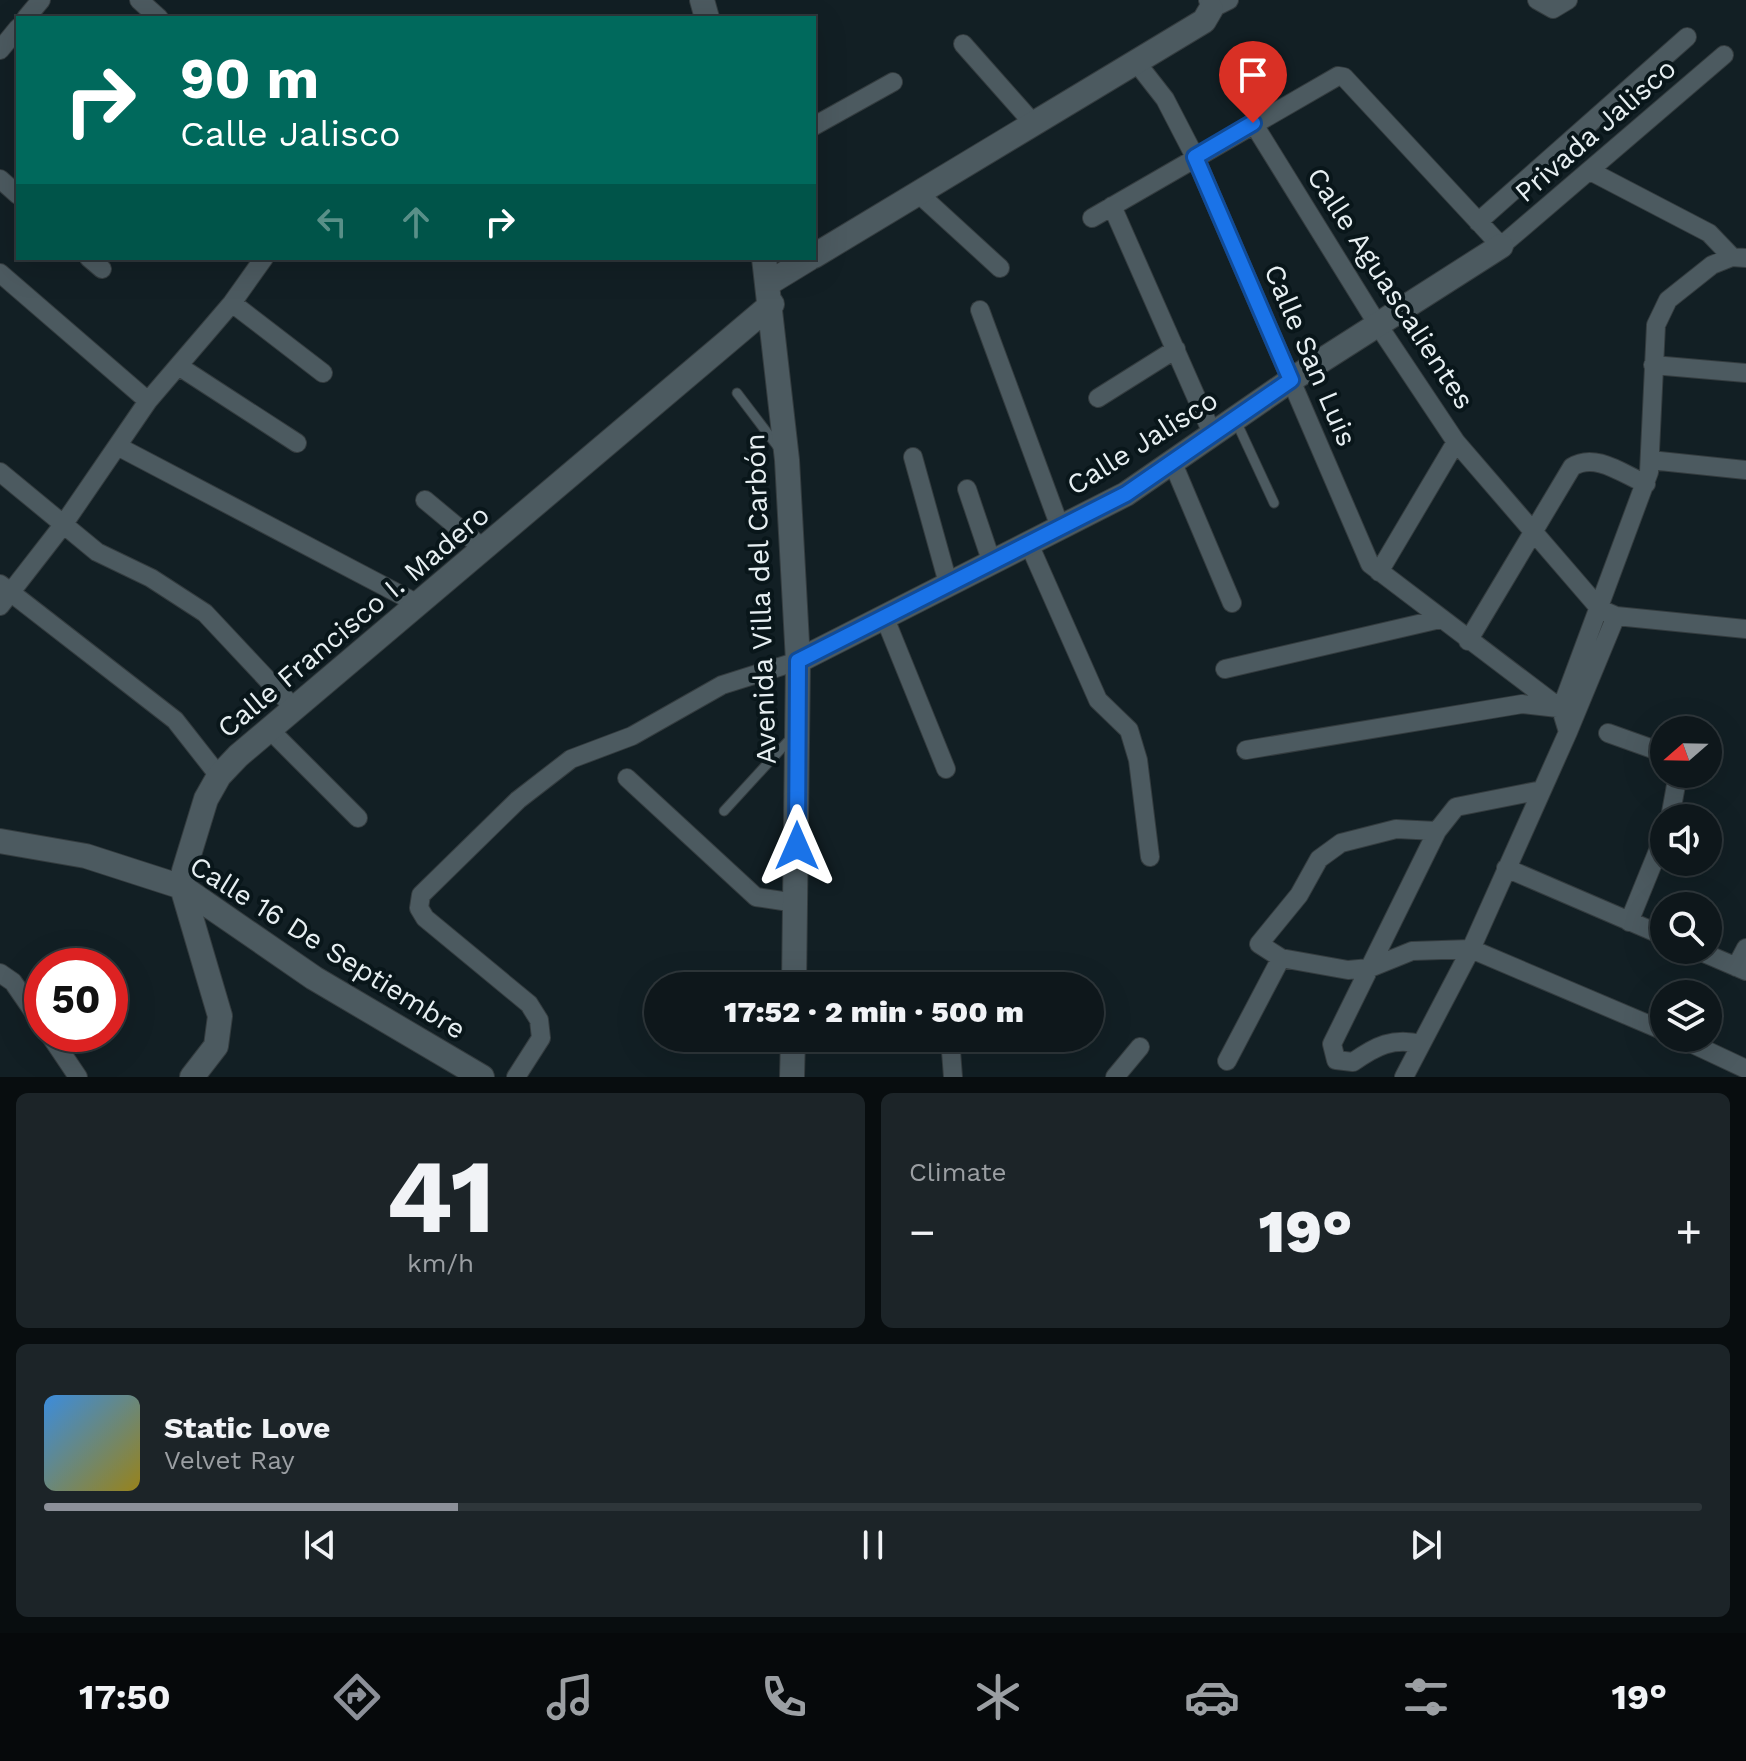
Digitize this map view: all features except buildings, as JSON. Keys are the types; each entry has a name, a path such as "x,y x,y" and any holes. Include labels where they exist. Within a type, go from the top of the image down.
{"street":[{"path":"28,16 41,0"},
{"path":"139,0 157,16"},
{"path":"1537,0 1553,9 1568,0"},
{"name":"Calle Francisco I. Madero","path":"816,255 1204,21 1216,3"},
{"path":"0,50 16,30"},
{"path":"1478,222 1687,37"},
{"path":"963,44 1033,123"},
{"name":"Privada Jalisco","path":"1501,246 1592,172 1724,55"},
{"name":"Calle San Luis","path":"1136,62 1165,99 1195,157 1370,564 1379,572"},
{"path":"1092,218 1331,77 1344,77 1501,246"},
{"path":"816,125 893,82"},
{"name":"Calle Aguascalientes","path":"1253,123 1378,325 1456,442 1533,534 1608,612"},
{"path":"1592,172 1709,233 1739,257"},
{"path":"0,179 16,193"},
{"path":"918,193 1000,268"},
{"path":"1112,206 1212,433"},
{"name":"Calle Jalisco","path":"798,661 1126,494 1291,380 1501,246"},
{"path":"1404,1077 1471,949 1568,732 1646,484 1650,460 1656,325 1668,300 1712,265 1739,257"},
{"path":"219,776 175,720 4,594 63,525 148,401 180,367 263,260"},
{"name":"Avenida Villa del Carbón","path":"764,260 787,460 798,661 794,972"},
{"name":"Calle Francisco I. Madero","path":"192,1077 216,1046 220,1016 182,887 196,824 219,776 484,549 809,260"},
{"path":"0,273 148,401"},
{"path":"232,303 323,373"},
{"path":"980,310 1060,527"},
{"path":"1098,398 1176,349"},
{"path":"1653,365 1746,373"},
{"path":"180,367 297,443"},
{"path":"1456,442 1379,572 1561,709 1568,732"},
{"path":"119,447 420,605"},
{"path":"913,457 948,583"},
{"path":"1650,460 1746,470"},
{"path":"1172,461 1232,603"},
{"path":"1468,641 1572,467 1579,462 1597,462 1646,484"},
{"path":"0,472 105,557 151,578 205,613 295,709"},
{"path":"967,489 992,563"},
{"path":"425,500 484,549"},
{"path":"1029,544 1098,700 1129,730 1138,760 1150,857"},
{"path":"1608,612 1746,629"},
{"path":"1561,709 1608,612"},
{"path":"884,616 946,769"},
{"path":"1225,669 1440,619"},
{"path":"516,1077 541,1038 535,1012 425,918 419,903 425,891 543,778 587,750 632,736 722,685 798,661"},
{"path":"1246,750 1522,704 1561,709"},
{"path":"270,730 358,818"},
{"path":"1608,733 1650,748"},
{"path":"627,778 756,897 796,903"},
{"path":"1421,1044 1402,1039 1376,1046 1353,1062 1336,1060 1332,1044 1437,831 1456,807 1542,790"},
{"path":"1437,831 1396,829 1341,843 1319,859 1299,895 1259,944 1281,958 1348,970 1370,968 1412,951 1471,949 1650,1025"},
{"name":"Calle 16 De Septiembre","path":"0,841 86,856 182,887 314,978 482,1077"},
{"path":"1506,868 1650,930"},
{"path":"1629,922 1650,870"},
{"path":"1722,961 1741,969 1746,948"},
{"path":"1227,1061 1281,958"},
{"path":"0,973 13,982 24,998"},
{"path":"1115,1077 1140,1047"},
{"path":"61,1052 78,1077"},
{"path":"792,1077 793,1052"},
{"path":"951,1052 953,1077"},
{"path":"1710,1052 1746,1069"}],"lane":[{"path":"737,393 787,460"},
{"path":"1235,419 1274,503"},
{"path":"724,811 797,733"}],"route":[{"path":"797,846 798,661 1126,494 1291,380 1195,157 1253,123"}]}
